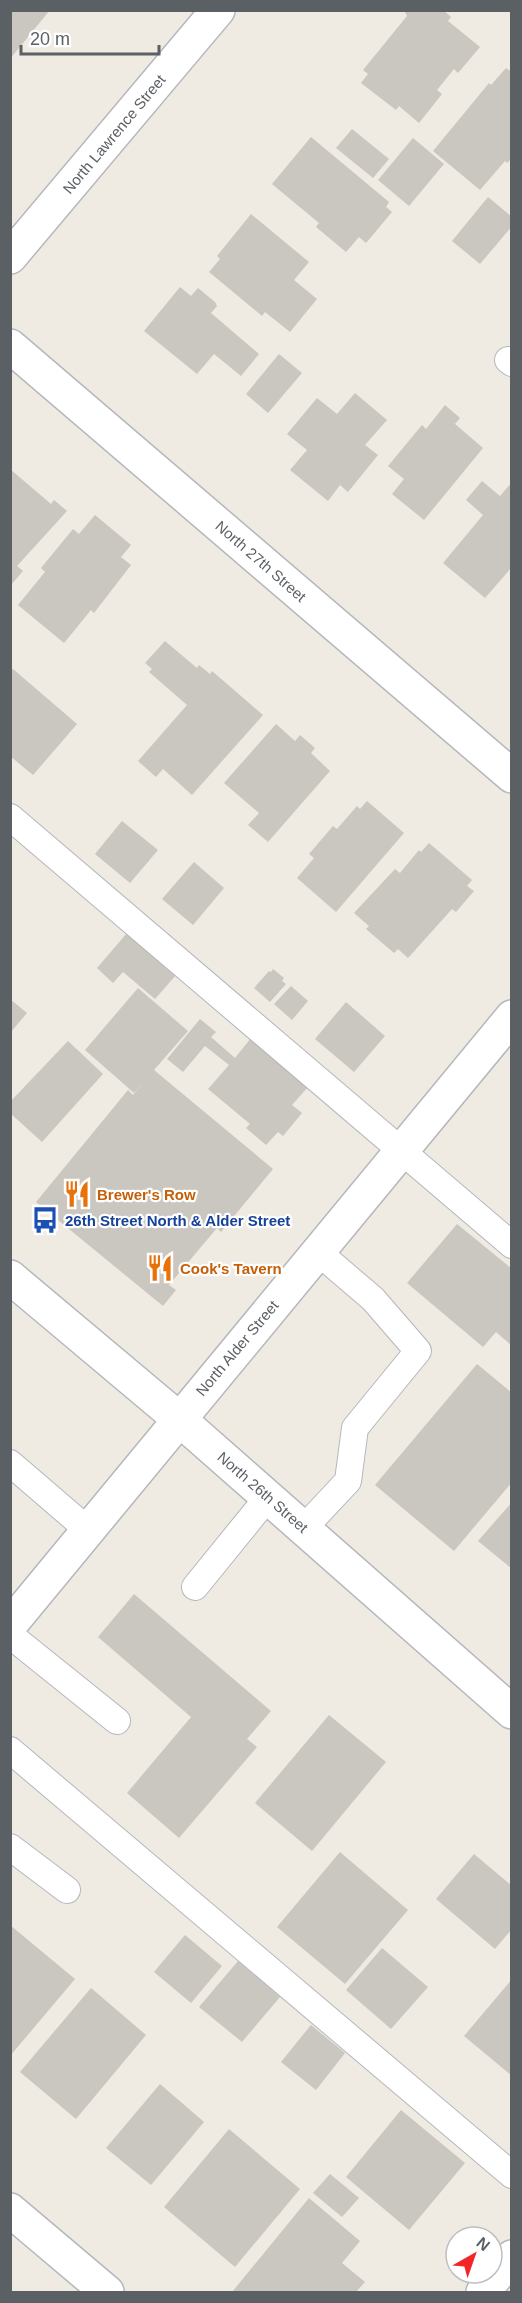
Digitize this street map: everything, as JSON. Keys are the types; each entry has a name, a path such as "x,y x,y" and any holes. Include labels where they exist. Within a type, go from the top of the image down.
{"street":[{"name":"North Lawrence Street","path":"10,257 218,10"},
{"name":"North 27th Street","path":"10,346 512,776"},
{"name":"North Alder Street","path":"10,1625 512,1017"},
{"name":"North 26th Street","path":"10,1276 179,1419 512,1712"},
{"path":"10,2210 107,2292"},
{"path":"483,2292 512,2257"}],"lane":[{"path":"10,817 512,1245"},
{"path":"304,1528 348,1481 355,1428 418,1351 373,1299 318,1252"},
{"path":"10,1462 88,1530"},
{"path":"195,1587 268,1497"},
{"path":"10,1635 117,1721"},
{"path":"10,1750 512,2175"},
{"path":"10,1847 67,1890"}],"building":[{"path":"10,10 50,10 10,59"},
{"path":"404,10 443,10 451,17 448,21 480,47 458,73 454,69 437,90 442,94 419,123 399,106 396,110 361,83 368,74 363,70 407,16"},
{"path":"506,68 512,72 512,158 507,163 505,161 480,190 433,151 489,83 491,85"},
{"path":"352,129 389,159 373,178 336,148"},
{"path":"311,137 389,202 386,207 392,212 366,243 359,237 346,252 316,227 319,223 272,184"},
{"path":"413,138 444,164 409,206 378,180"},
{"path":"488,197 512,217 512,226 480,264 452,241"},
{"path":"251,214 309,262 294,280 317,299 290,332 265,312 262,316 209,272 220,259 217,256"},
{"path":"180,287 191,296 198,288 215,302 217,306 211,313 259,354 241,376 214,354 197,374 144,331"},
{"path":"279,354 302,373 268,413 246,394"},
{"path":"355,393 387,420 365,445 378,455 348,492 340,485 328,501 290,470 307,450 287,434 317,398 337,414"},
{"path":"445,405 460,418 455,424 483,448 424,520 392,494 404,479 388,466 422,425 426,429"},
{"path":"10,469 51,504 54,500 67,511 17,566 23,571 10,586"},
{"path":"482,481 500,496 512,482 512,567 485,598 443,563 483,515 466,500"},
{"path":"95,515 131,545 121,557 131,565 94,613 91,610 64,643 18,605 45,572 41,568 73,529 79,534"},
{"path":"165,641 197,668 199,665 210,674 212,671 263,715 192,795 163,769 156,777 138,761 187,705 149,672 152,669 145,663"},
{"path":"13,669 77,724 33,775 10,756 10,672"},
{"path":"276,724 295,741 300,735 315,748 311,753 330,771 268,842 248,825 259,813 224,783"},
{"path":"367,801 404,833 336,912 297,878 314,858 309,854 333,826 337,829 357,806 360,809"},
{"path":"122,821 158,850 130,883 95,854"},
{"path":"429,843 472,880 467,886 474,891 456,912 452,909 408,958 398,949 394,953 366,929 369,926 354,913 395,869 400,873 419,850 421,852"},
{"path":"194,862 224,888 193,925 162,899"},
{"path":"127,933 176,975 155,999 123,972 113,983 97,968"},
{"path":"273,969 284,978 282,981 286,984 270,1002 254,988"},
{"path":"291,986 308,1001 292,1020 274,1004"},
{"path":"138,988 188,1031 154,1070 273,1169 221,1232 217,1228 169,1285 176,1290 163,1306 36,1202 128,1090 133,1095 143,1083 134,1093 85,1050"},
{"path":"10,999 27,1013 10,1033"},
{"path":"346,1002 385,1036 354,1072 315,1039"},
{"path":"200,1019 216,1032 211,1037 235,1058 251,1038 308,1087 292,1105 302,1113 283,1136 278,1132 266,1145 246,1128 250,1124 208,1089 229,1065 205,1046 183,1072 167,1059"},
{"path":"68,1041 103,1074 42,1142 10,1113 10,1102"},
{"path":"457,1224 512,1269 512,1346 496,1332 483,1347 407,1283"},
{"path":"477,1364 512,1393 512,1482 454,1551 375,1485"},
{"path":"512,1502 512,1569 478,1541"},
{"path":"134,1594 271,1711 247,1739 257,1747 179,1838 127,1793 191,1717 98,1637"},
{"path":"329,1715 386,1762 312,1851 255,1803"},
{"path":"340,1852 408,1910 345,1984 277,1927"},
{"path":"474,1854 512,1886 512,1929 495,1949 436,1899"},
{"path":"10,1925 75,1979 10,2056"},
{"path":"185,1935 222,1966 191,2003 154,1972"},
{"path":"382,1948 428,1987 391,2029 346,1990"},
{"path":"238,1961 280,1997 242,2042 199,2007"},
{"path":"512,1979 512,2076 464,2036"},
{"path":"91,1988 146,2035 76,2119 20,2072"},
{"path":"311,2025 345,2053 316,2090 281,2062"},
{"path":"160,2084 204,2122 151,2185 106,2148"},
{"path":"401,2110 465,2163 409,2230 346,2177"},
{"path":"229,2129 300,2189 235,2267 164,2207"},
{"path":"330,2174 359,2198 342,2217 313,2193"},
{"path":"309,2198 360,2241 342,2263 365,2282 356,2292 232,2292"}],"place":[{"name":"Brewer's Row","path":"77,1194"},
{"name":"26th Street North & Alder Street","path":"45,1220"},
{"name":"Cook's Tavern","path":"160,1268"}]}
